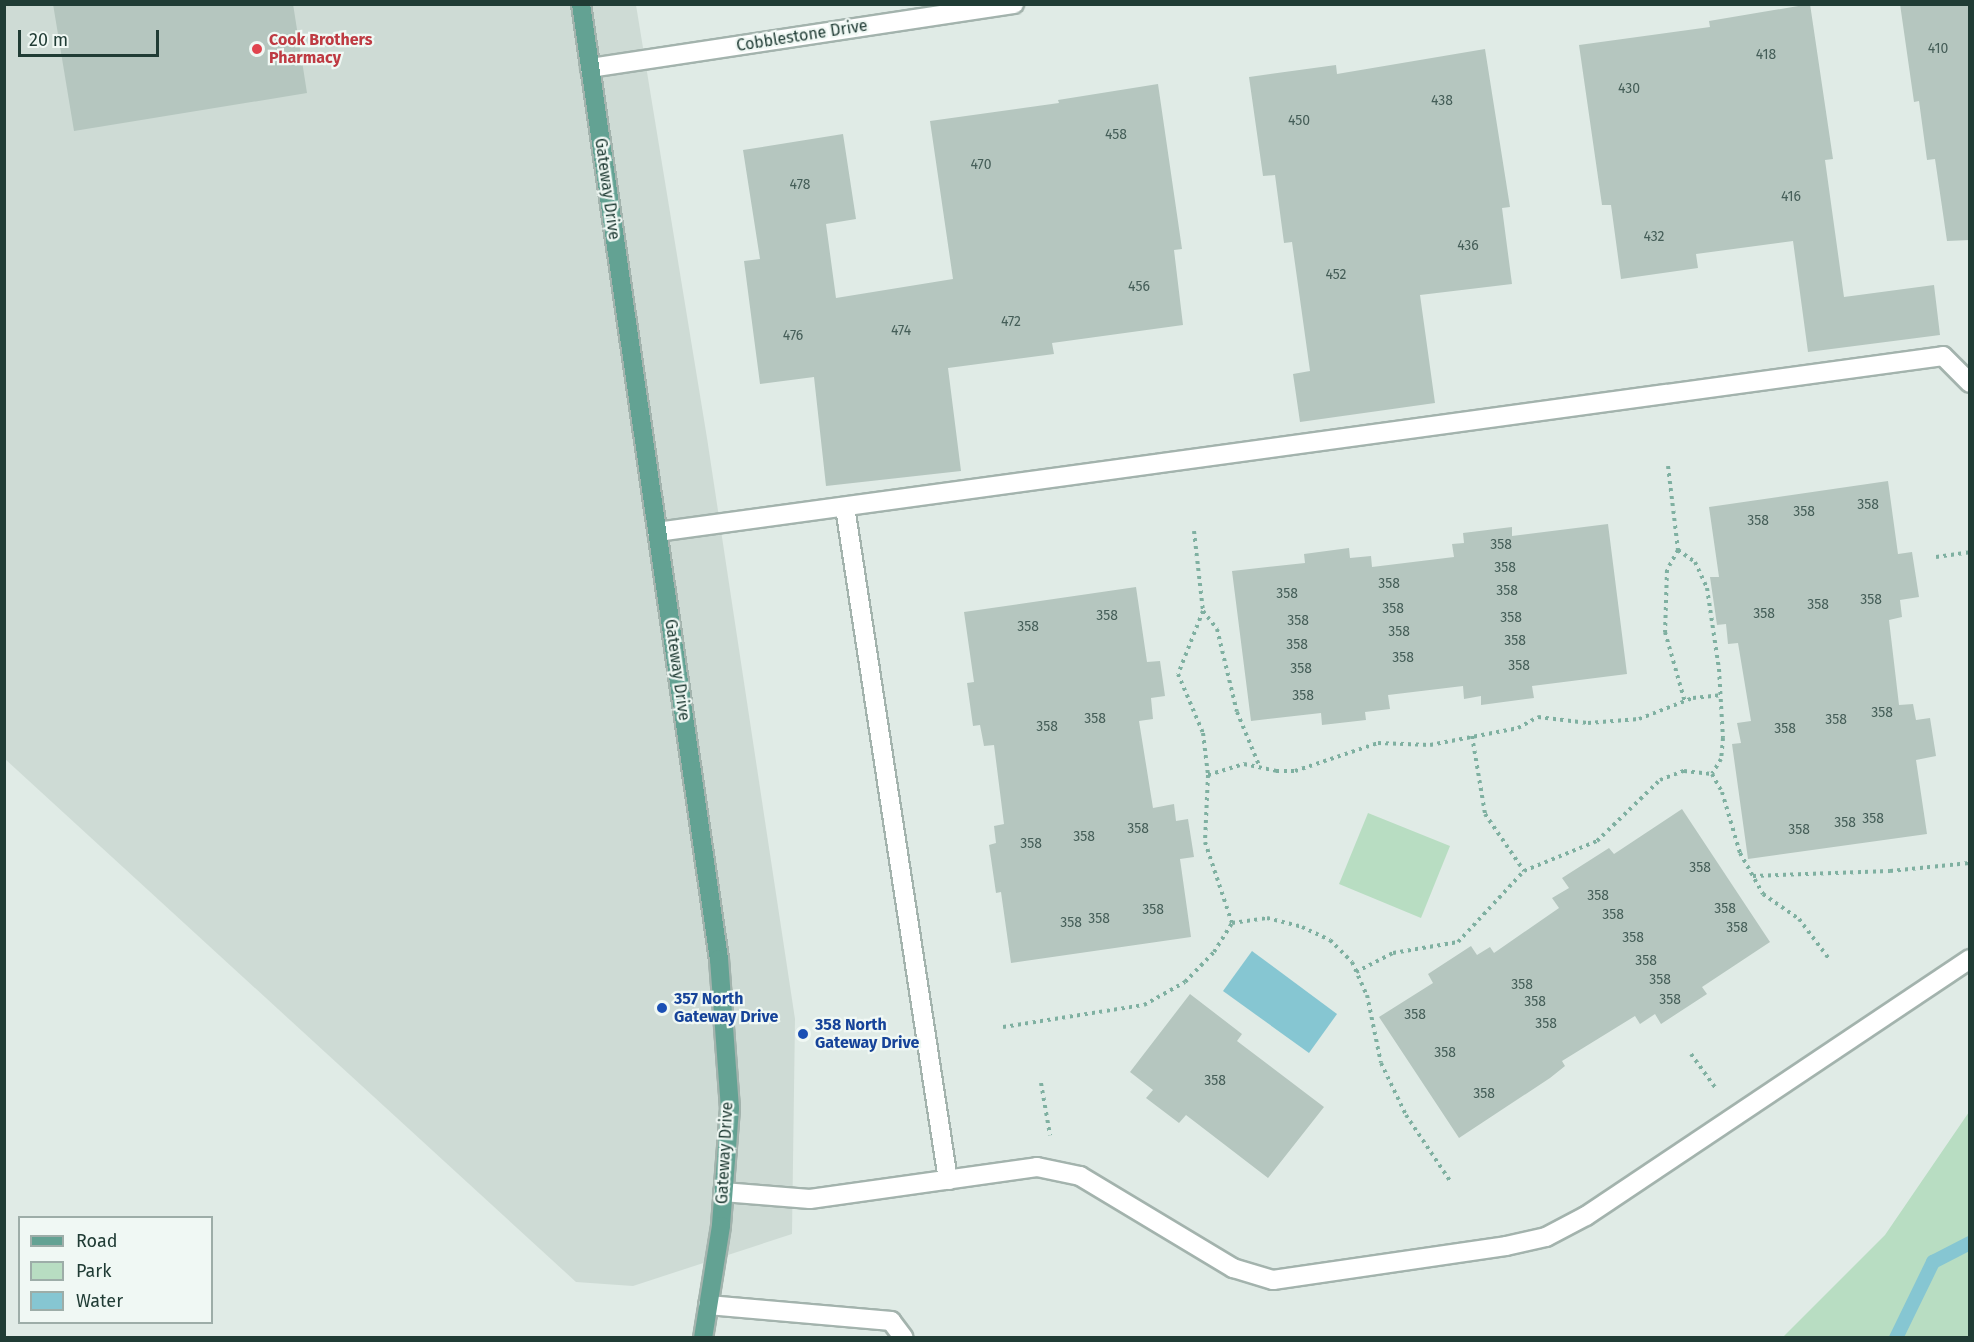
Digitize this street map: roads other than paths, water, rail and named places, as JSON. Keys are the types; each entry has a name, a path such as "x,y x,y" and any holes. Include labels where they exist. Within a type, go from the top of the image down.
{"main road":[{"name":"Gateway Drive","path":"581,4 719,959 730,1108 723,1192 703,1338"}],"street":[{"name":"Cobblestone Drive","path":"590,68 1014,4"},
{"path":"657,532 1943,356 1970,383"},
{"path":"845,507 948,1180"},
{"path":"723,1192 810,1199 1037,1167 1080,1176 1233,1268 1273,1280 1506,1246 1545,1237 1586,1216 1970,959"},
{"path":"708,1305 891,1321 904,1338"}],"water":[{"path":"1252,951 1337,1014 1309,1053 1223,991"}],"waterway":[{"path":"1896,1338 1933,1262 1970,1243"}],"place":[{"name":"Cook Brothers Pharmacy","path":"257,49"},
{"name":"357 North Gateway Drive","path":"662,1008"},
{"name":"358 North Gateway Drive","path":"803,1034"}]}
